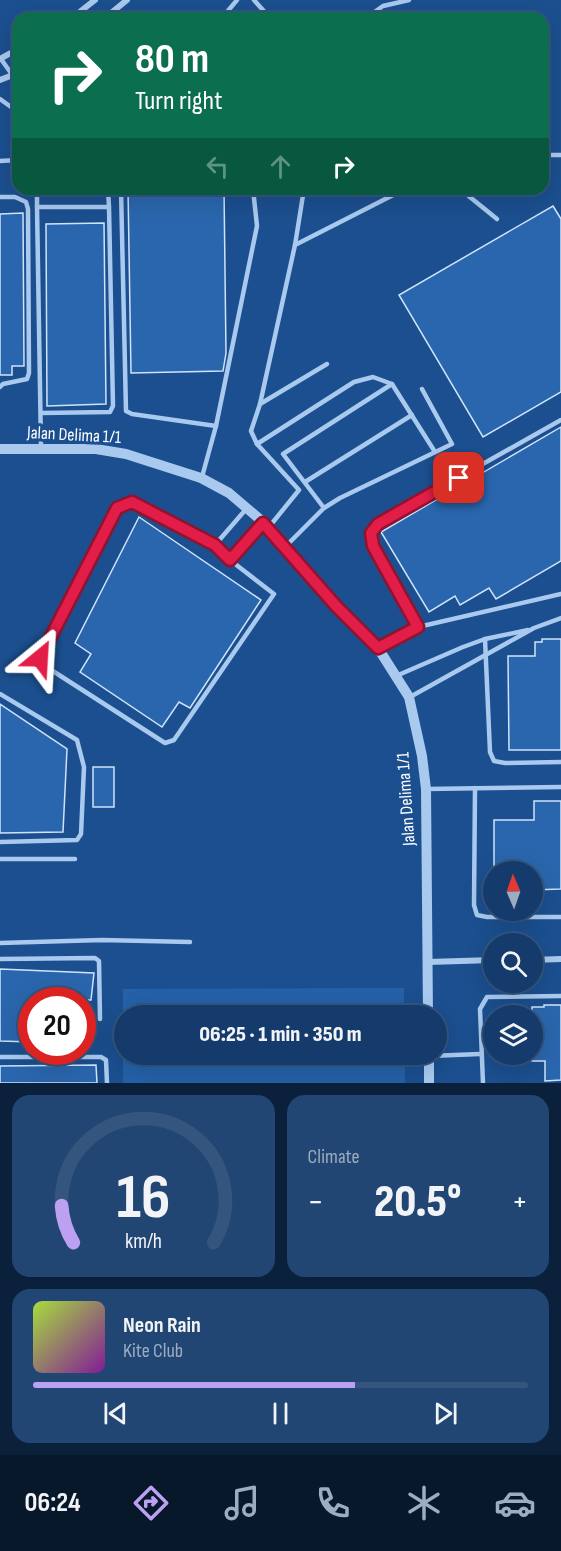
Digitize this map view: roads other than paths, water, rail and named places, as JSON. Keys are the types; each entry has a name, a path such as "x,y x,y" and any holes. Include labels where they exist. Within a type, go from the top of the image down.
{"street":[{"path":"80,12 95,0"},
{"path":"112,12 127,0"},
{"name":"Jalan Delima 1/1","path":"0,448 96,449 126,454 201,478 229,493 266,525 337,607 378,648 410,697 422,756 426,789 428,1005"},
{"path":"543,960 561,959"},
{"path":"428,962 483,960"},
{"path":"429,1065 429,1083"}],"lane":[{"path":"227,12 237,0"},
{"path":"254,0 265,12"},
{"path":"374,12 383,6 409,0"},
{"path":"1,59 12,71"},
{"path":"37,195 41,447"},
{"path":"41,413 110,412 113,406 108,195"},
{"path":"121,195 126,411 132,414 216,426"},
{"path":"201,478 216,426 257,226 254,195"},
{"path":"230,560 299,490 257,444 250,431 260,404 295,245 303,195"},
{"path":"295,245 393,195"},
{"path":"467,195 497,219"},
{"path":"0,197 15,197 26,202 28,209 29,373 27,379 3,384 0,387"},
{"path":"38,207 109,207"},
{"path":"260,404 327,364"},
{"path":"257,444 354,382 374,377 392,384 435,452"},
{"path":"324,508 283,454 392,384"},
{"path":"285,547 324,508 452,444 422,389"},
{"path":"305,482 412,414"},
{"path":"418,627 373,546 371,533 378,524 561,420"},
{"path":"132,502 215,545 230,560 274,594 174,740 165,743 45,666 40,658 117,508 132,502"},
{"path":"215,545 247,508"},
{"path":"378,648 418,627 561,594"},
{"path":"396,676 485,639 534,628 561,618"},
{"path":"410,697 534,628"},
{"path":"485,639 490,752 494,761 505,763 561,762"},
{"path":"0,694 77,740 84,766 81,834 76,840 0,842"},
{"path":"426,789 561,787"},
{"path":"475,788 474,905 477,915 561,917"},
{"path":"0,859 75,859"},
{"path":"0,943 102,940 190,942"},
{"path":"0,959 95,958 99,961 100,1019"},
{"path":"483,1083 480,1054 480,1008 487,997 561,996"},
{"path":"447,1055 480,1054"},
{"path":"0,1056 101,1057 106,1059 107,1083"}]}
